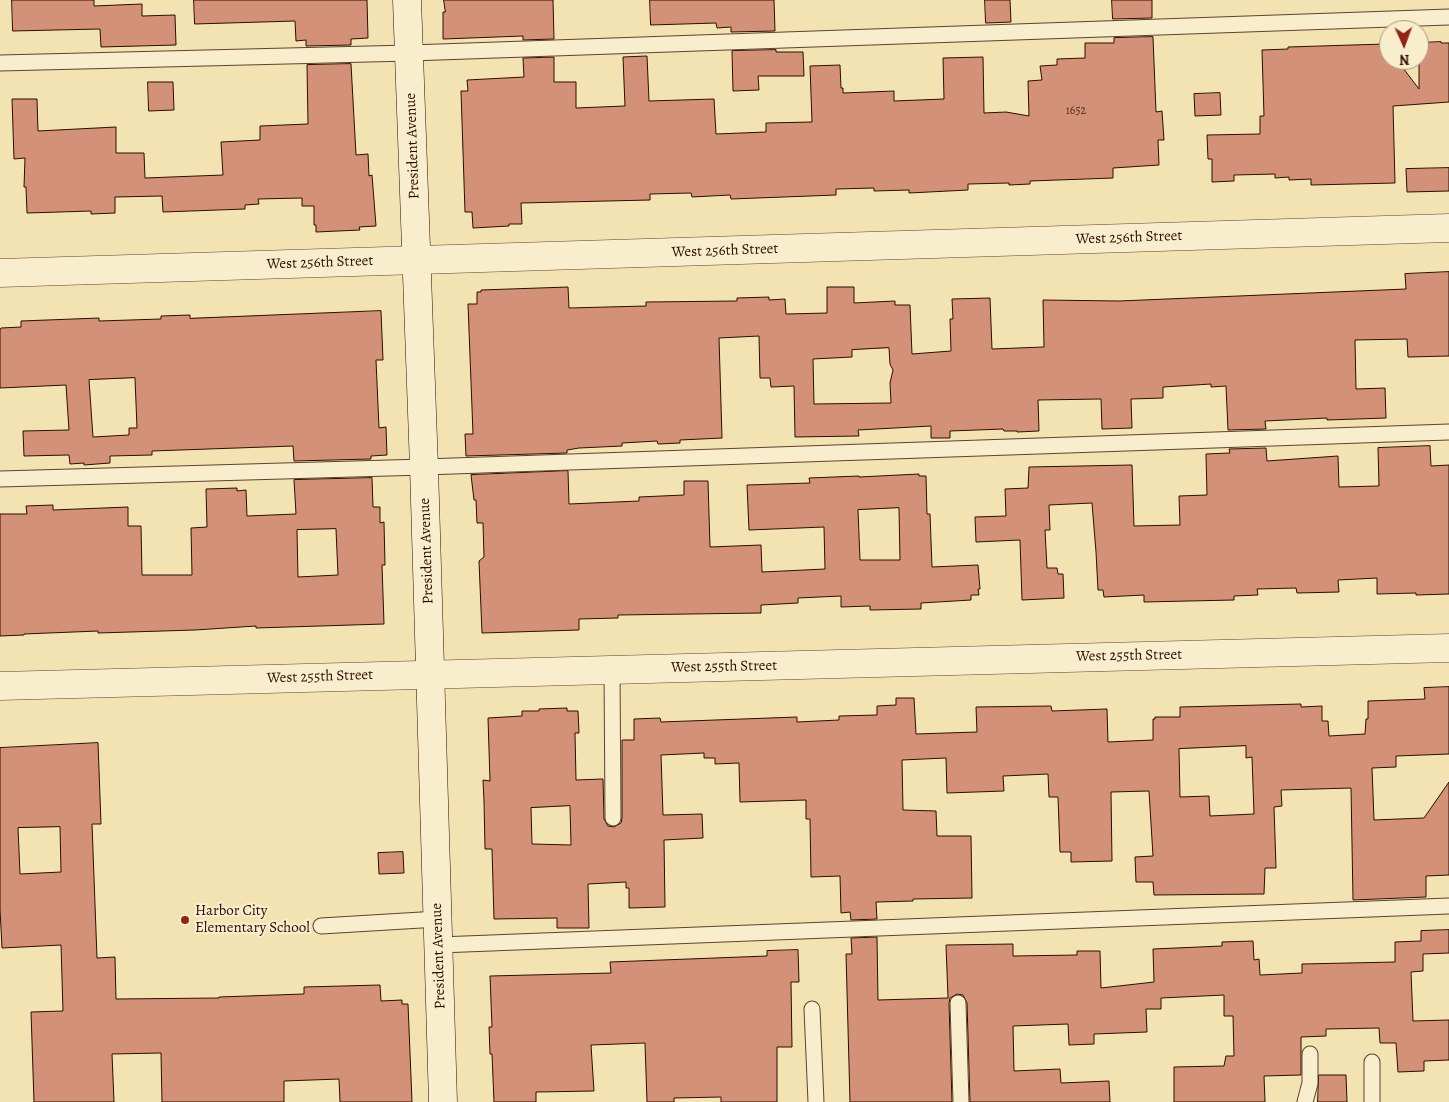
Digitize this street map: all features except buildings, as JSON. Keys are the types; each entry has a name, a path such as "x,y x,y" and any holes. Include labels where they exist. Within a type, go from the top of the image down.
{"street":[{"name":"President Avenue","path":"407,0 424,467 443,1102"},
{"name":"West 256th Street","path":"0,273 1449,228"},
{"name":"West 255th Street","path":"0,686 1449,648"}],"lane":[{"path":"0,63 410,53 1449,17"},
{"path":"0,478 424,467 1449,432"},
{"path":"612,669 613,818"},
{"path":"321,926 438,932 1449,906"},
{"path":"958,1004 961,1102"},
{"path":"812,1008 816,1102"},
{"path":"1305,1102 1310,1083 1310,1054"},
{"path":"1372,1062 1372,1102"}],"place":[{"name":"Harbor City Elementary School","path":"185,920"}]}
